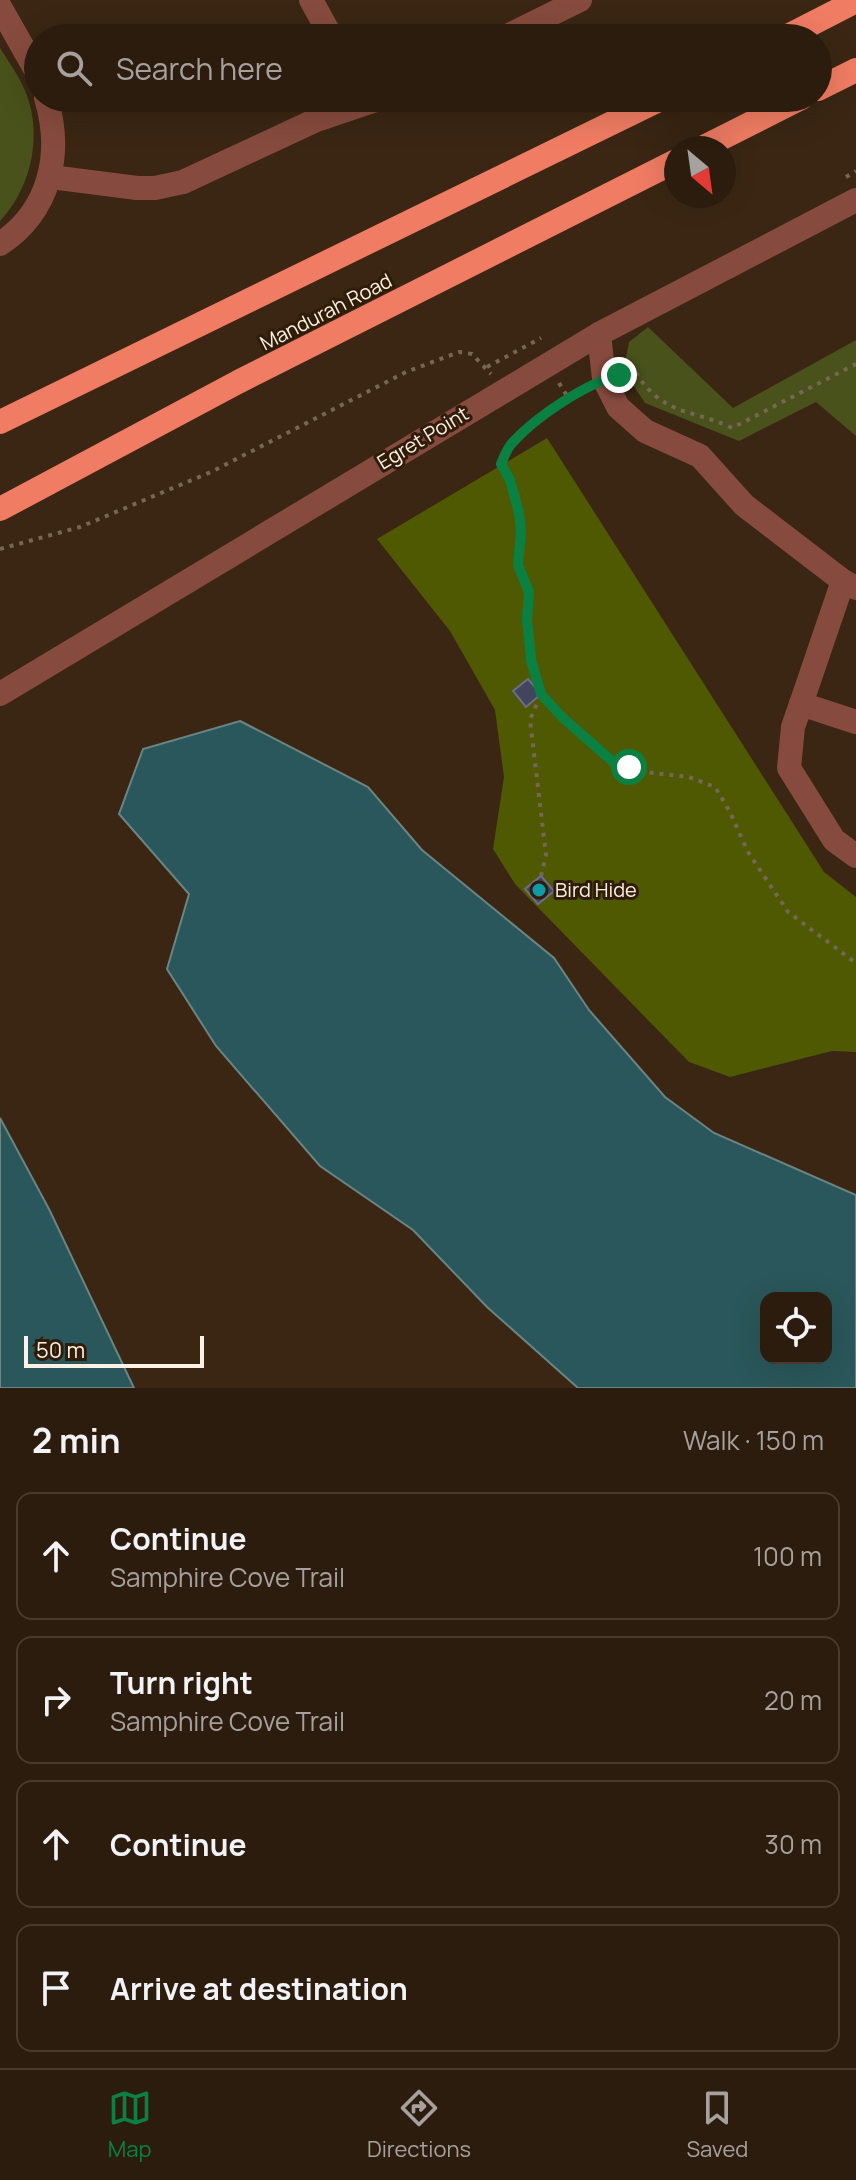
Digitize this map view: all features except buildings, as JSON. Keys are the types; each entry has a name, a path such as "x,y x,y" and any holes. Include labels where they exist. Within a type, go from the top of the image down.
{"highway":[{"path":"811,24 856,1"},
{"path":"832,82 856,70"},
{"path":"0,422 634,112"},
{"path":"726,136 773,112"},
{"name":"Mandurah Road","path":"0,509 238,382 664,167"}],"street":[{"path":"311,0 324,24"},
{"path":"531,24 580,0"},
{"path":"0,7 24,49"},
{"path":"0,244 13,236 34,210 51,177 54,145 48,112"},
{"path":"51,177 137,188 169,185 224,165 339,112"},
{"name":"Egret Point","path":"0,694 599,334 856,200"},
{"path":"599,334 604,379 618,407 645,431 700,456 744,505 849,584 793,727 789,768 834,840 856,856"},
{"path":"801,704 856,722"}],"path":[{"path":"0,549 80,527 211,472 406,372 459,352 472,354 487,367 501,391"},
{"path":"856,364 732,428 672,408 655,399 635,371 604,379 540,418 511,444 501,464 510,480 519,513 518,565 529,592 527,619 531,660 541,694 613,762 645,772 689,777 715,787 748,852 788,912 856,963"},
{"path":"557,380 569,399"},
{"path":"541,694 530,720 546,855 541,876"}],"green space":[{"path":"0,48 21,81 24,112 31,112 34,139 27,175 0,221"},
{"path":"648,327 733,408 856,340 856,436 816,402 739,441 645,403 631,382 625,363 629,342"},
{"path":"547,438 824,872 856,897 856,1052 832,1051 730,1077 689,1062 515,884 493,849 504,777 495,710 450,631 377,539"}],"water":[{"path":"240,721 368,787 422,850 554,958 589,1010 665,1097 714,1133 856,1195 856,1388 578,1388 487,1307 413,1230 320,1166 216,1046 167,969 189,894 119,814 143,749"},
{"path":"0,1118 49,1209 134,1388 0,1388"}],"place":[{"name":"Bird Hide","path":"539,890"}],"route":[{"path":"619,375 604,379 540,418 511,444 501,464 510,480 519,513 518,565 529,592 527,619 531,660 541,694 613,762 629,767"}]}
